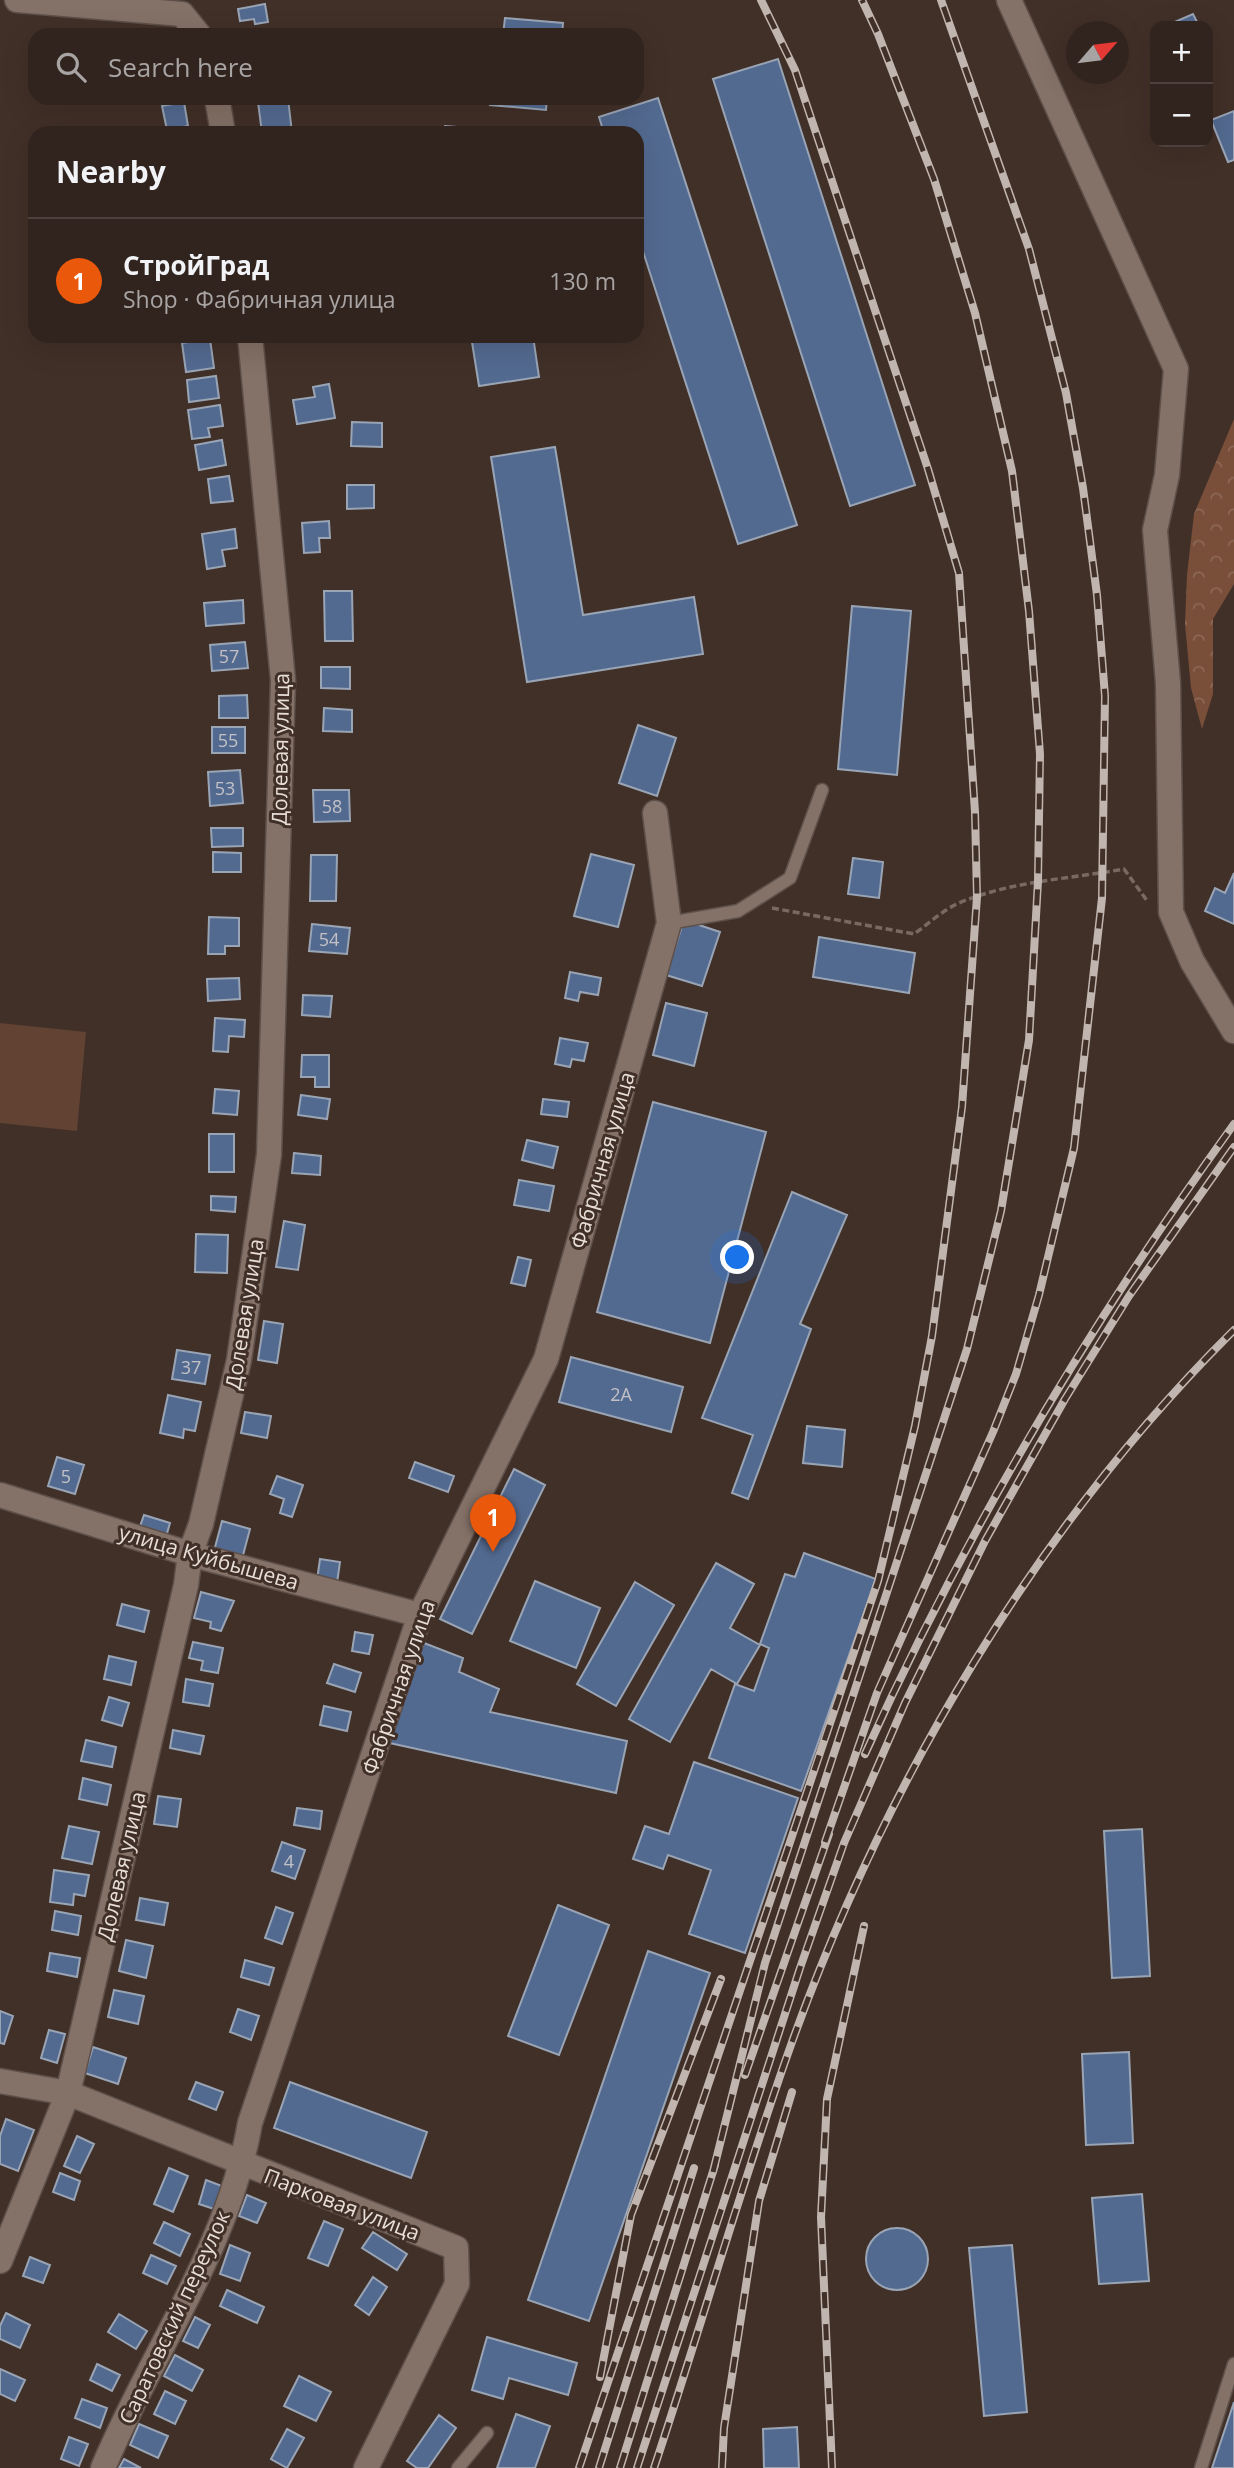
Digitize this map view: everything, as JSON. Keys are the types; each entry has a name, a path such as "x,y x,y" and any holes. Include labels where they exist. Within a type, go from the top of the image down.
{"street":[{"path":"17,0 182,14 195,28"},
{"path":"192,0 199,28"},
{"path":"1009,0 1176,369 1167,474 1155,530 1168,684 1171,912 1192,961 1234,1031"},
{"path":"218,105 222,126"},
{"name":"Долевая улица","path":"0,2262 68,2093 186,1585 190,1554 201,1524 239,1360 269,1155 283,680 251,343"},
{"name":"Фабричная улица","path":"243,2165 250,2123 420,1615 546,1359 669,923 655,813"},
{"name":"улица Куйбышева","path":"0,1495 190,1554 420,1615"},
{"name":"Парковая улица","path":"0,2081 68,2093 456,2248 457,2284 374,2465"},
{"name":"Саратовский переулок","path":"103,2468 204,2262 243,2165"}],"lane":[{"path":"669,923 738,911 790,878 822,790"},
{"path":"1201,2468 1234,2364"},
{"path":"458,2468 487,2433"}],"path":[{"path":"750,904 914,934 956,904 976,897 1038,881 1124,869 1154,910"}],"green space":[{"path":"1234,419 1234,584 1213,619 1213,694 1202,729 1191,688 1185,624 1187,575 1194,514"}],"shaded area":[{"path":"0,1023 86,1032 77,1131 0,1123"}],"building":[{"path":"265,4 268,22 255,24 254,19 240,21 238,9"},
{"path":"1193,14 1196,21 1177,21"},
{"path":"505,18 563,23 563,28 504,28"},
{"path":"778,59 915,485 850,506 713,79"},
{"path":"658,98 797,525 738,544 644,255 644,126 602,126 599,117 644,105 644,103"},
{"path":"184,105 188,126 166,126 162,106"},
{"path":"258,105 289,105 291,126 261,126"},
{"path":"490,105 546,105 546,110"},
{"path":"1234,111 1234,160 1228,162 1213,119"},
{"path":"182,343 211,343 214,368 186,372"},
{"path":"472,343 534,343 539,377 479,386"},
{"path":"216,376 219,398 189,402 187,380"},
{"path":"329,384 335,418 297,424 293,400 315,397 313,387"},
{"path":"220,405 223,426 208,428 210,437 192,439 188,410"},
{"path":"352,422 382,423 382,447 351,446"},
{"path":"222,440 226,465 199,470 195,445"},
{"path":"555,447 583,615 694,597 703,654 527,682 491,457"},
{"path":"229,476 233,501 211,503 208,479"},
{"path":"347,485 374,485 374,508 347,509"},
{"path":"329,521 330,538 319,538 320,552 304,553 302,523"},
{"path":"235,529 237,548 222,550 225,566 207,569 202,534"},
{"path":"324,591 352,591 353,641 325,641"},
{"path":"243,600 244,623 206,626 204,603"},
{"path":"852,606 911,611 897,775 838,769"},
{"path":"245,642 248,668 212,671 210,645"},
{"path":"321,667 350,667 350,689 321,688"},
{"path":"247,695 248,718 219,718 219,696"},
{"path":"324,708 352,710 352,732 323,731"},
{"path":"638,725 676,738 657,796 619,783"},
{"path":"212,727 245,727 245,753 212,753"},
{"path":"240,770 243,803 210,806 208,772"},
{"path":"313,790 349,790 350,821 314,822"},
{"path":"211,828 243,828 243,846 212,847"},
{"path":"213,852 241,853 241,872 213,872"},
{"path":"591,854 634,865 618,927 574,916"},
{"path":"311,855 337,855 336,901 310,901"},
{"path":"853,858 883,862 879,898 848,894"},
{"path":"1234,873 1234,924 1205,911 1215,888 1225,893"},
{"path":"209,917 239,918 239,946 225,946 225,954 208,954"},
{"path":"684,920 720,932 702,986 666,975"},
{"path":"312,924 350,928 347,954 309,951"},
{"path":"819,937 915,953 909,993 813,977"},
{"path":"570,972 601,978 598,995 580,992 578,1001 565,998"},
{"path":"239,978 240,999 208,1001 207,979"},
{"path":"303,995 332,996 330,1017 302,1015"},
{"path":"666,1003 707,1013 694,1066 653,1055"},
{"path":"215,1018 245,1020 244,1037 229,1036 228,1052 213,1051"},
{"path":"560,1038 588,1043 584,1061 572,1059 570,1067 555,1064"},
{"path":"302,1055 329,1055 329,1087 315,1087 315,1077 301,1077"},
{"path":"215,1089 239,1091 237,1115 213,1113"},
{"path":"301,1095 330,1099 327,1119 298,1115"},
{"path":"543,1099 569,1102 567,1117 541,1114"},
{"path":"653,1102 766,1132 710,1343 597,1312"},
{"path":"209,1134 234,1134 234,1172 209,1172"},
{"path":"527,1140 558,1147 553,1168 522,1160"},
{"path":"294,1153 321,1156 320,1175 292,1173"},
{"path":"519,1180 554,1186 549,1211 514,1205"},
{"path":"792,1192 847,1215 800,1324 811,1329 748,1499 732,1493 753,1435 702,1418"},
{"path":"211,1196 236,1197 235,1212 211,1210"},
{"path":"284,1221 305,1225 298,1270 276,1267"},
{"path":"196,1234 228,1235 227,1273 195,1272"},
{"path":"518,1257 531,1260 525,1286 511,1283"},
{"path":"264,1321 283,1324 277,1363 258,1360"},
{"path":"177,1350 210,1355 205,1384 172,1379"},
{"path":"571,1357 683,1387 671,1432 559,1402"},
{"path":"168,1395 201,1402 195,1431 184,1429 183,1438 160,1433"},
{"path":"245,1412 271,1416 267,1438 241,1433"},
{"path":"807,1426 845,1430 842,1467 803,1463"},
{"path":"57,1457 84,1465 75,1494 48,1486"},
{"path":"415,1462 454,1476 448,1492 409,1478"},
{"path":"514,1469 545,1485 472,1634 440,1619"},
{"path":"277,1476 303,1485 292,1517 280,1513 284,1499 270,1494"},
{"path":"144,1515 170,1523 166,1537 139,1529"},
{"path":"222,1521 250,1529 242,1559 214,1551"},
{"path":"804,1553 876,1579 801,1791 709,1758 735,1684 754,1691 769,1648 760,1644 785,1574 795,1577"},
{"path":"320,1559 340,1562 337,1583 317,1580"},
{"path":"716,1563 754,1584 730,1628 760,1645 737,1684 711,1669 670,1742 629,1719"},
{"path":"535,1581 600,1608 576,1668 510,1641"},
{"path":"635,1582 674,1605 616,1706 577,1684"},
{"path":"201,1592 234,1601 221,1631 210,1628 211,1622 194,1618"},
{"path":"122,1604 149,1611 144,1632 117,1625"},
{"path":"355,1632 373,1635 369,1654 352,1651"},
{"path":"193,1642 223,1648 218,1673 201,1670 203,1661 189,1658"},
{"path":"424,1643 463,1658 459,1672 499,1689 490,1712 627,1741 616,1793 385,1742"},
{"path":"109,1656 136,1662 131,1685 104,1679"},
{"path":"334,1664 361,1673 355,1692 327,1683"},
{"path":"186,1679 213,1684 209,1706 183,1702"},
{"path":"109,1697 129,1703 122,1726 102,1720"},
{"path":"324,1706 351,1712 347,1731 320,1725"},
{"path":"173,1730 204,1736 200,1754 170,1748"},
{"path":"86,1740 116,1747 112,1767 81,1761"},
{"path":"694,1762 798,1798 745,1953 689,1934 711,1870 668,1855 663,1869 633,1859 645,1826 669,1834"},
{"path":"83,1778 111,1785 107,1805 79,1799"},
{"path":"158,1796 181,1799 177,1827 154,1824"},
{"path":"297,1808 322,1811 320,1829 294,1825"},
{"path":"69,1826 99,1832 92,1864 62,1858"},
{"path":"1142,1829 1150,1976 1112,1978 1104,1831"},
{"path":"282,1842 305,1850 295,1879 272,1871"},
{"path":"54,1870 89,1875 85,1896 74,1894 73,1905 50,1902"},
{"path":"140,1898 168,1903 164,1925 136,1920"},
{"path":"558,1905 609,1925 559,2055 508,2036"},
{"path":"276,1907 293,1913 282,1944 265,1938"},
{"path":"55,1911 81,1916 78,1935 52,1930"},
{"path":"126,1940 153,1946 146,1978 119,1971"},
{"path":"648,1951 710,1973 589,2321 528,2300"},
{"path":"50,1953 80,1958 77,1977 47,1971"},
{"path":"245,1960 274,1968 269,1985 241,1977"},
{"path":"114,1990 144,1996 138,2024 108,2017"},
{"path":"238,2009 259,2016 251,2040 230,2032"},
{"path":"0,2011 13,2016 4,2044 0,2043"},
{"path":"49,2030 65,2034 57,2063 41,2058"},
{"path":"93,2047 126,2058 118,2084 85,2073"},
{"path":"1129,2052 1133,2143 1086,2145 1082,2054"},
{"path":"196,2082 223,2092 216,2110 189,2099"},
{"path":"290,2082 427,2132 411,2178 274,2128"},
{"path":"6,2119 34,2130 18,2171 0,2164 0,2136"},
{"path":"77,2136 94,2144 80,2173 64,2166"},
{"path":"169,2168 188,2176 173,2212 154,2204"},
{"path":"60,2173 80,2181 74,2200 53,2192"},
{"path":"206,2180 222,2186 214,2209 199,2204"},
{"path":"1142,2194 1149,2281 1099,2284 1092,2198"},
{"path":"247,2195 266,2203 257,2223 239,2216"},
{"path":"324,2221 343,2229 328,2266 308,2258"},
{"path":"164,2222 190,2234 180,2256 154,2243"},
{"path":"897,2228 909,2230 919,2237 926,2247 926,2271 919,2281 909,2288 897,2290 885,2288 875,2281 868,2271 866,2259 868,2247 875,2237 885,2230"},
{"path":"373,2232 407,2254 397,2270 362,2248"},
{"path":"230,2245 250,2253 240,2281 220,2274"},
{"path":"1012,2245 1027,2412 984,2416 969,2248"},
{"path":"151,2255 176,2266 167,2284 143,2273"},
{"path":"30,2257 50,2265 43,2283 23,2276"},
{"path":"373,2277 387,2287 369,2315 355,2305"},
{"path":"227,2290 264,2307 257,2323 220,2306"},
{"path":"6,2313 30,2325 20,2348 0,2339 0,2326"},
{"path":"119,2314 147,2331 136,2349 108,2332"},
{"path":"195,2317 210,2325 198,2348 183,2341"},
{"path":"487,2337 577,2363 568,2395 509,2378 503,2399 472,2390"},
{"path":"175,2355 203,2370 192,2391 164,2376"},
{"path":"97,2364 120,2375 112,2391 90,2380"},
{"path":"0,2369 25,2380 15,2401 0,2394"},
{"path":"299,2376 331,2392 316,2421 284,2406"},
{"path":"165,2391 186,2401 175,2424 154,2414"},
{"path":"82,2399 107,2408 100,2428 75,2418"},
{"path":"1234,2402 1234,2468 1212,2468"},
{"path":"516,2414 550,2426 535,2468 497,2468"},
{"path":"439,2415 456,2428 428,2468 417,2468 407,2461"},
{"path":"139,2424 168,2436 158,2458 130,2445"},
{"path":"797,2427 799,2468 764,2468 763,2429"},
{"path":"287,2429 304,2438 287,2468 271,2459"},
{"path":"69,2437 88,2444 79,2466 61,2459"},
{"path":"124,2459 141,2468 119,2468"}],"railway":[{"path":"579,2468 878,1581 915,1426 932,1336 962,1107 977,897 975,812 959,573 928,469 795,70 761,0"},
{"path":"713,2172 765,1963 967,1349 1001,1211 1029,1040 1038,881 1040,754 1029,611 1012,471 975,313 934,179 878,34 862,0"},
{"path":"825,1842 877,1693 1016,1374 1039,1295 1074,1148 1102,898 1105,696 1097,595 1083,488 1066,393 1029,249 941,0"},
{"path":"865,1754 945,1589 1034,1430 1130,1275 1234,1124"},
{"path":"637,2468 800,1968 844,1843 905,1703 985,1541 1065,1399 1129,1296 1234,1147"},
{"path":"654,2468 792,2042 830,1945 873,1849 921,1754 974,1662 1033,1572 1095,1487 1163,1406 1234,1330"},
{"path":"745,2075 829,1834"},
{"path":"832,2468 821,2217 827,2099 864,1926"},
{"path":"600,2377 631,2215 721,1979"},
{"path":"722,2468 724,2428 759,2201 792,2092"},
{"path":"620,2468 715,2165"},
{"path":"599,2468 694,2168"}],"place":[{"name":"СтройГрад","path":"493,1552"}]}
